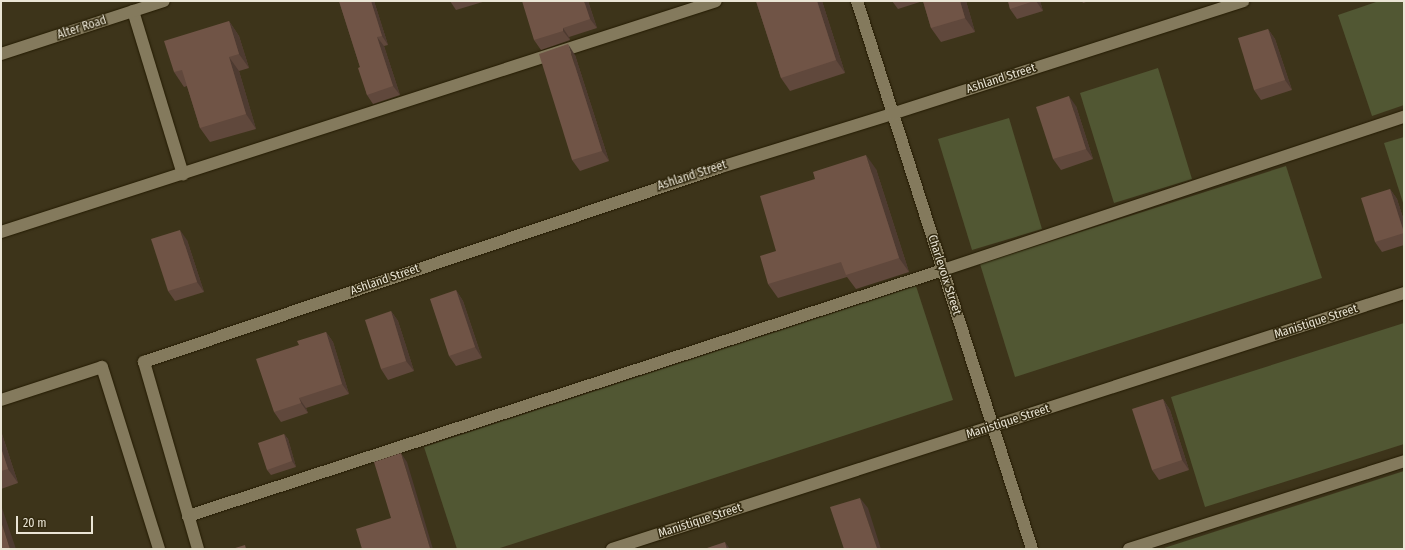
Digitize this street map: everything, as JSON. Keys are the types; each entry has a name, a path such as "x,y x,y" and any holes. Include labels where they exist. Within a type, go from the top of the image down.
{"street":[{"name":"Alter Road","path":"1,54 164,1"},
{"path":"1,232 183,175 716,1"},
{"name":"Charlevoix Street","path":"857,1 1032,549"},
{"name":"Ashland Street","path":"188,516 144,362 720,167 892,114 1243,1"},
{"path":"133,11 183,175"},
{"path":"198,549 188,516 943,270 1404,117"},
{"name":"Manistique Street","path":"612,549 994,427 1404,293"},
{"path":"1,400 102,366 159,549"},
{"path":"1129,549 1404,461"}],"green space":[{"path":"1379,1 1404,1 1404,105 1372,116 1338,15"},
{"path":"1158,68 1192,179 1114,203 1080,93"},
{"path":"1009,118 1042,229 972,250 938,139"},
{"path":"1404,137 1404,206 1384,143"},
{"path":"1286,166 1322,278 1015,377 980,264"},
{"path":"916,286 953,400 497,549 457,549 424,447"},
{"path":"1404,323 1404,444 1205,507 1171,397"},
{"path":"1404,471 1404,549 1161,549"}],"building":[{"path":"339,1 371,1 382,36 377,37 393,86 367,95 358,68 360,67"},
{"path":"522,1 584,1 590,19 563,28 563,31 534,40"},
{"path":"756,1 817,1 836,60 781,78"},
{"path":"923,1 960,1 965,18 931,28"},
{"path":"1008,1 1034,1 1010,9"},
{"path":"229,21 239,54 229,57 246,114 200,128 182,70 174,72 164,41"},
{"path":"1268,29 1285,80 1254,90 1238,38"},
{"path":"568,44 602,151 572,160 539,54"},
{"path":"1069,96 1086,149 1053,159 1036,107"},
{"path":"866,155 899,258 846,275 841,262 768,284 760,256 776,251 760,196 815,179 813,172"},
{"path":"1390,189 1404,233 1375,242 1361,198"},
{"path":"180,230 197,282 168,291 151,239"},
{"path":"456,290 475,347 449,356 430,299"},
{"path":"391,311 406,361 381,369 365,320"},
{"path":"326,332 342,384 299,398 301,403 274,412 256,359 299,345 297,341"},
{"path":"1163,399 1182,460 1152,470 1132,409"},
{"path":"284,434 292,461 267,470 258,443"},
{"path":"1,448 8,469 1,471"},
{"path":"401,453 430,548 362,549 356,529 391,518 374,462"},
{"path":"860,498 877,548 844,549 830,507"},
{"path":"1,521 10,549 1,549"},
{"path":"725,542 727,549 704,549"},
{"path":"245,545 246,549 232,549"}]}
